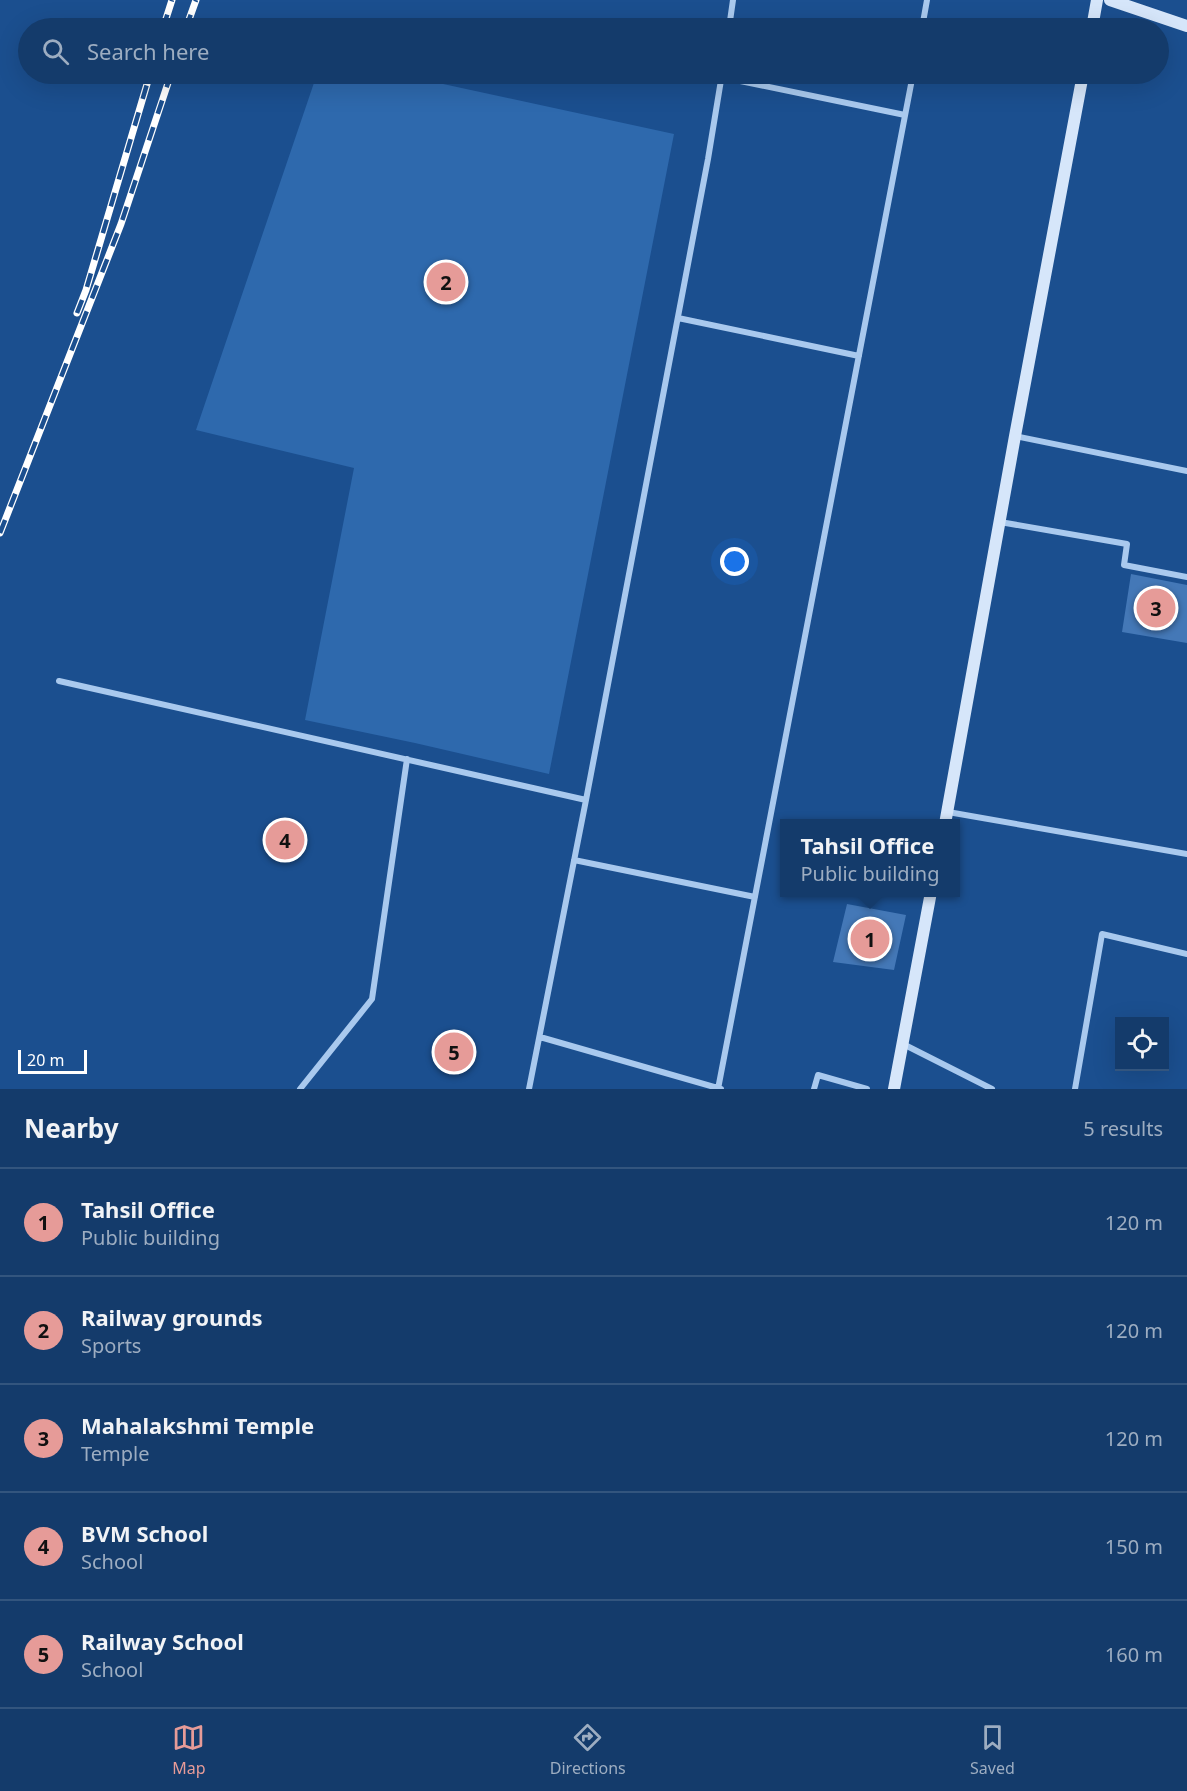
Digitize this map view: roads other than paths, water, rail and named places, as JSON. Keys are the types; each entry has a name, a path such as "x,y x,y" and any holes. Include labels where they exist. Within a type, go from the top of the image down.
{"main road":[{"path":"1094,18 1097,0"},
{"path":"1110,0 1163,18"},
{"path":"1169,20 1187,26"},
{"path":"946,818 1081,84"},
{"path":"894,1089 930,897"}],"street":[{"path":"731,18 734,0"},
{"path":"924,18 927,0"},
{"path":"529,1089 678,318 720,84"},
{"path":"763,84 905,115"},
{"path":"540,1037 719,1089 911,84"},
{"path":"678,318 859,356"},
{"path":"1015,436 1187,471"},
{"path":"999,522 1127,544 1124,565 1187,577"},
{"path":"59,681 586,800"},
{"path":"300,1089 372,999 407,759"},
{"path":"960,820 1187,854"},
{"path":"574,860 754,897"},
{"path":"1075,1089 1102,934 1187,954"},
{"path":"903,1044 992,1089"},
{"path":"814,1089 818,1075 867,1089"}],"railway":[{"path":"166,18 172,0"},
{"path":"190,18 196,0"},
{"path":"77,313 86,290 147,84"},
{"path":"0,533 121,224 168,84"}],"place":[{"name":"Railway grounds","path":"446,282"},
{"name":"Mahalakshmi Temple","path":"1156,608"},
{"name":"BVM School","path":"285,840"},
{"name":"Tahsil Office","path":"870,939"},
{"name":"Railway School","path":"454,1052"}]}
